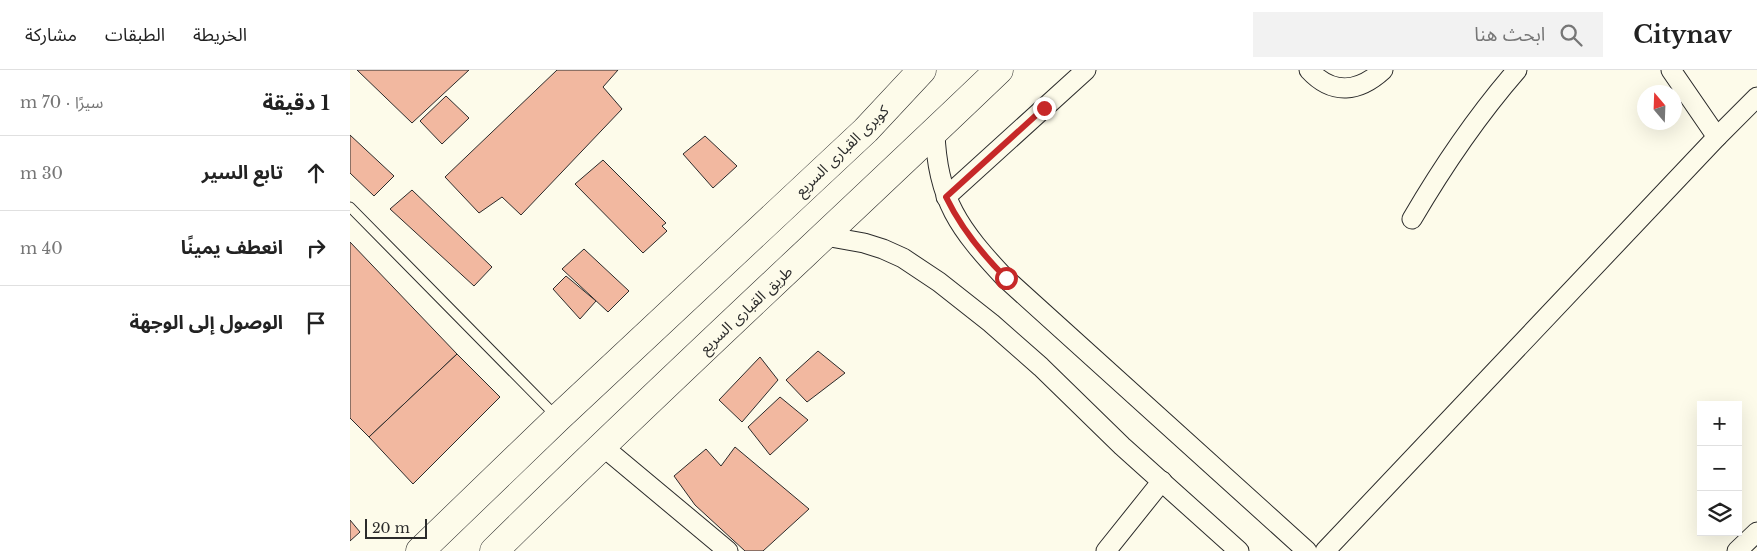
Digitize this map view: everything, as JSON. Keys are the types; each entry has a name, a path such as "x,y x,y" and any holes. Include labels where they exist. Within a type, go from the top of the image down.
{"highway":[{"path":"420,551 558,418 760,229 790,183 808,162 899,70"},
{"name":"كوبرى القبارى السريع","path":"760,229 866,130 922,70"},
{"name":"طريق القبارى السريع","path":"494,551 601,445 935,132 998,70"}],"street":[{"path":"946,197 1086,70"},
{"path":"1309,70 1316,78 1326,84 1348,88 1367,83 1383,70"},
{"path":"1412,219 1464,135 1494,96 1518,70"},
{"path":"1671,70 1717,137"},
{"path":"1325,551 1757,97"},
{"path":"935,132 937,166 946,197 956,217 984,256 1307,551"},
{"path":"824,236 871,245 903,258 922,269 991,323 1041,367 1122,446 1239,551"},
{"path":"601,445 728,551"},
{"path":"1106,551 1162,482"},
{"path":"1737,551 1757,532"}],"lane":[{"path":"350,207 558,418"}],"building":[{"path":"357,70 469,70 412,123"},
{"path":"557,70 618,70 603,87 622,109 521,215 502,197 479,213 445,177"},
{"path":"446,96 469,118 442,144 420,121"},
{"path":"350,135 394,176 374,196 350,173"},
{"path":"705,136 737,166 713,188 683,154"},
{"path":"603,160 666,223 662,226 667,231 643,253 575,184"},
{"path":"412,190 492,267 474,286 390,209"},
{"path":"350,242 457,354 369,437 350,418"},
{"path":"584,249 629,291 608,312 562,269"},
{"path":"566,276 596,301 580,319 553,289"},
{"path":"818,351 845,373 807,402 786,380"},
{"path":"457,354 500,397 413,484 369,437"},
{"path":"760,357 778,380 742,422 719,400"},
{"path":"780,397 808,420 770,455 748,427"},
{"path":"735,447 809,509 763,551 745,551 695,505 674,476 706,449 721,466"},
{"path":"350,520 360,532 350,541"}],"route":[{"path":"1006,278 984,256 966,232 946,197 1044,108"}]}
